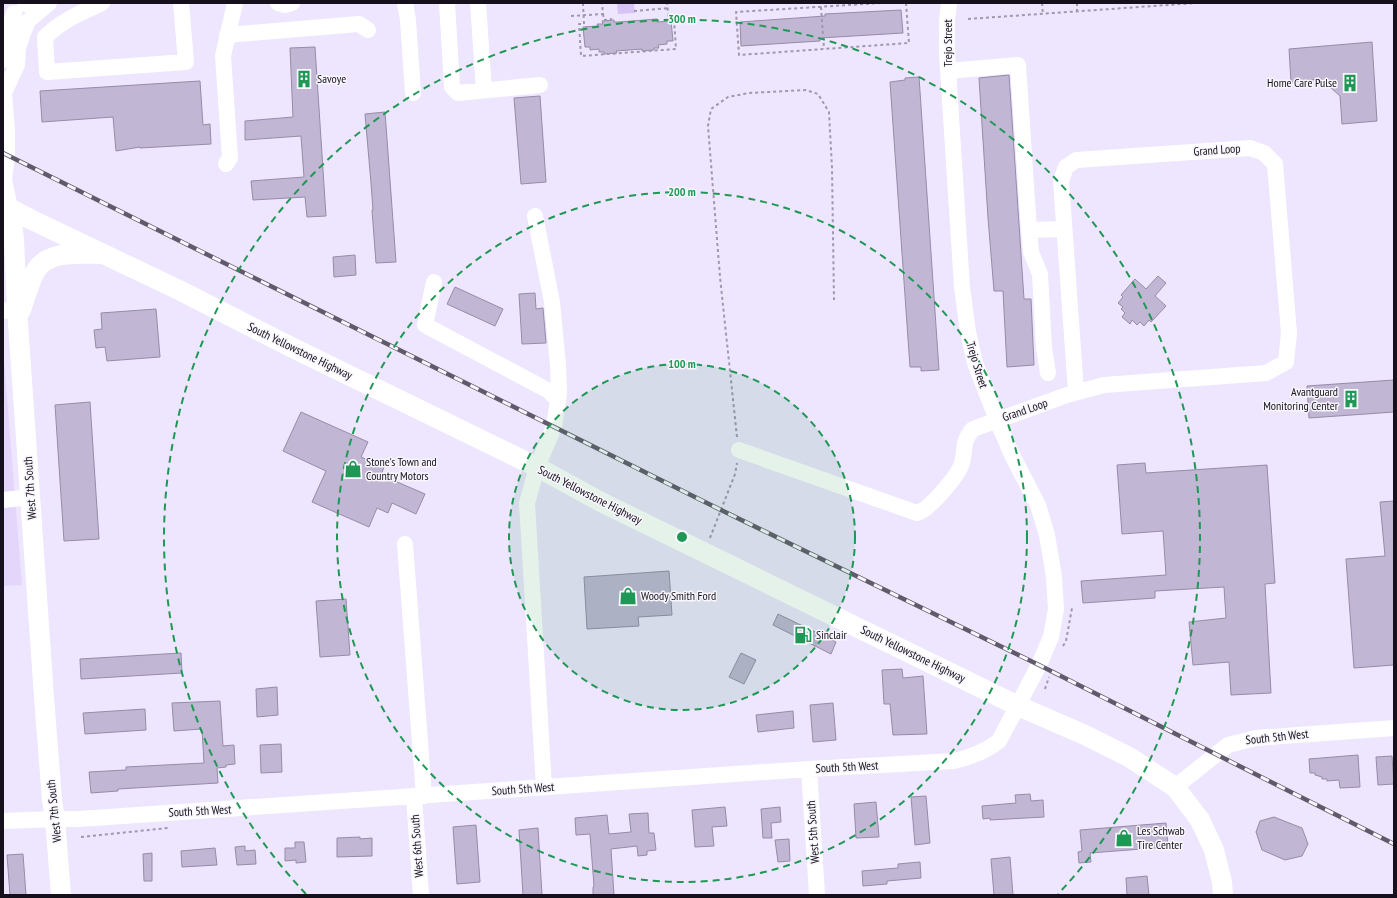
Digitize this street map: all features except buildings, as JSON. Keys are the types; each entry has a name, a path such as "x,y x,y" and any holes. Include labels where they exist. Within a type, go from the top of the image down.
{"main road":[{"name":"South Yellowstone Highway","path":"6,206 537,467 601,502 1018,706 1084,735 1129,757 1175,787 1200,820 1214,850 1222,882 1223,895"},
{"name":"West 7th South","path":"6,206 14,239 13,313 31,497 44,704 61,895"},
{"path":"13,313 35,272 45,262 58,256 104,254"}],"street":[{"path":"4,87 18,65 18,48 28,21 49,3"},
{"path":"102,3 73,16 53,29 45,37 47,72 186,62 182,3"},
{"path":"226,164 230,158 223,56 235,3"},
{"path":"278,3 285,5 292,3"},
{"path":"405,3 408,20 413,93"},
{"path":"447,3 452,87 458,93 540,85"},
{"path":"478,3 484,90"},
{"name":"Trejo Street","path":"950,3 947,21 948,70 962,279 968,332 975,363 997,420 1012,455 1038,505 1047,535 1054,577 1056,609 1051,637 1018,706"},
{"path":"3,60 7,33 19,8"},
{"path":"227,34 359,24 368,30"},
{"path":"948,70 1018,65 1031,252 1040,274 1044,348 1048,373"},
{"name":"West 7th South","path":"4,87 7,131 7,155 4,179 6,206"},
{"name":"Grand Loop","path":"739,450 917,513 924,510 953,478 961,464 964,442 973,429 1076,392 1104,386 1266,373 1286,362 1289,333 1275,164 1264,153 1250,148 1076,160 1066,167 1061,181 1076,392"},
{"path":"535,216 552,302 558,365 558,400 554,427 537,467 527,504 544,787"},
{"path":"1029,230 1064,229"},
{"path":"434,282 425,325 549,392 558,400"},
{"path":"3,500 31,497"},
{"name":"West 6th South","path":"405,544 419,796 421,895"},
{"name":"South 5th West","path":"3,821 55,818 79,819 954,760 972,756 989,749 999,741 1018,706"},
{"name":"South 5th West","path":"1175,787 1228,745 1237,742 1256,738 1394,728"},
{"name":"West 5th South","path":"809,769 817,895"}],"path":[{"path":"583,3 584,24 579,24 581,56 676,49 674,20 669,21 668,3"},
{"path":"602,3 604,20 612,19"},
{"path":"881,3 737,11 739,55 909,43 906,3"},
{"path":"1042,3 1043,14"},
{"path":"1077,3 1077,11"},
{"path":"968,19 1196,3"},
{"path":"821,7 824,49"},
{"path":"634,11 669,8"},
{"path":"571,16 603,14"},
{"path":"705,552 735,474 739,450 720,277 708,126 711,109 728,97 749,93 806,90 818,94 829,112 832,168 834,300"},
{"path":"81,837 169,828"}],"shaded area":[{"path":"617,3 634,3 635,13 618,14"},
{"path":"3,347 22,585 3,586"}],"railway":[{"path":"3,153 721,510 1039,665 1394,844"}],"place":[{"name":"Savoye","path":"304,79"},
{"name":"Home Care Pulse","path":"1350,83"},
{"name":"Avantguard Monitoring Center","path":"1351,399"},
{"name":"Stone's Town and Country Motors","path":"353,469"},
{"name":"Woody Smith Ford","path":"628,596"},
{"name":"Sinclair","path":"803,635"},
{"name":"Les Schwab Tire Center","path":"1124,838"}]}
